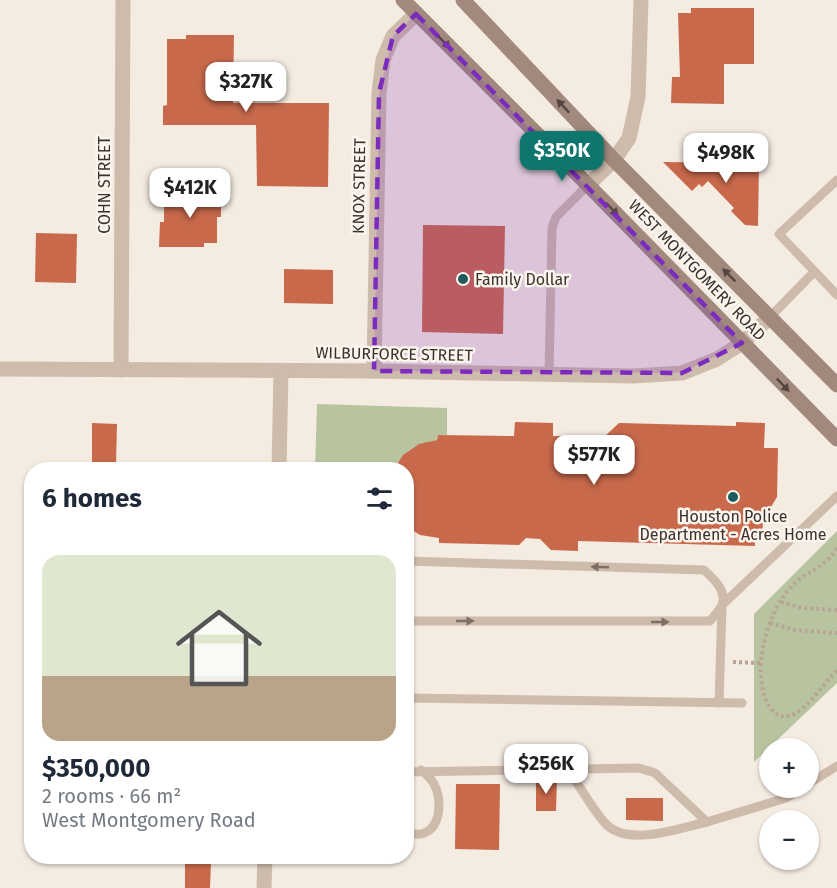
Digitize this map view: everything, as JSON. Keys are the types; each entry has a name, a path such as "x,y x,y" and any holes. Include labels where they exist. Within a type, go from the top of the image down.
{"main road":[{"name":"WEST MONTGOMERY ROAD","path":"403,0 837,439"},
{"name":"WEST MONTGOMERY ROAD","path":"463,0 614,160 837,384"}],"street":[{"name":"COHN STREET","path":"121,370 123,0"},
{"path":"588,185 614,160 629,138 638,97 641,0"},
{"name":"KNOX STREET","path":"374,371 379,93 383,60 393,36 416,14"},
{"name":"WILBURFORCE STREET","path":"0,369 374,371 633,376 682,373 717,359 742,343 770,317"},
{"path":"279,462 281,371"},
{"path":"264,888 265,864"}],"lane":[{"path":"837,180 779,234 837,295"},
{"path":"549,374 552,228 556,217 588,185"},
{"path":"770,317 814,272"},
{"path":"414,621 710,621 722,605 837,496"},
{"path":"414,561 705,570 723,591 719,703"},
{"path":"414,698 742,703"},
{"path":"819,777 837,766"},
{"path":"568,768 606,825 624,834 645,835 707,822 786,798"},
{"path":"414,771 639,768 655,773 707,822"},
{"path":"414,834 428,831 434,825 437,817 439,795 433,782 421,770"}],"path":[{"path":"837,548 831,558 821,567 793,584 770,623 762,650 761,663 766,699 772,711 781,715 793,715 804,709 827,679 837,671"},
{"path":"781,602 802,608 837,610"},
{"path":"770,623 795,630 837,633"},
{"path":"720,662 761,663"}],"highlighted area":[{"path":"416,14 742,343 682,373 374,371 379,93 393,36"}],"green space":[{"path":"317,404 447,408 447,435 438,435 437,440 411,449 398,462 315,462"},
{"path":"837,531 837,683 779,738 759,738 759,757 754,762 754,614"}],"building":[{"path":"691,8 754,8 754,64 724,64 724,104 671,103 672,77 680,77 678,13 691,13"},
{"path":"186,35 234,35 233,103 329,103 328,187 257,186 256,125 163,125 163,106 167,105 167,39 186,39"},
{"path":"663,162 759,163 758,226 745,225 731,211 734,208 708,181 702,187 699,184 692,191"},
{"path":"177,191 221,192 221,217 217,217 217,243 204,243 204,247 159,247 160,222 164,222 164,196 177,195"},
{"name":"Family Dollar","path":"423,225 505,226 503,334 422,332"},
{"path":"36,233 77,234 76,283 35,282"},
{"path":"284,269 333,270 333,304 284,303"},
{"path":"515,422 553,423 553,436 604,437 619,423 736,426 736,422 765,423 764,448 778,448 777,497 763,520 762,541 755,541 755,546 578,541 578,551 551,550 540,539 526,538 519,545 439,543 439,538 420,535 414,531 414,462 398,462 403,455 419,444 437,440 438,435 514,436"},
{"path":"92,423 117,424 116,462 92,462"},
{"path":"536,779 557,779 556,811 536,811"},
{"path":"456,784 500,784 499,850 455,849"},
{"path":"626,798 663,798 663,821 626,820"},
{"path":"185,864 211,864 210,888 185,888"}],"place":[{"name":"Family Dollar","path":"463,279"},
{"name":"Houston Police Department - Acres Home","path":"733,497"}]}
